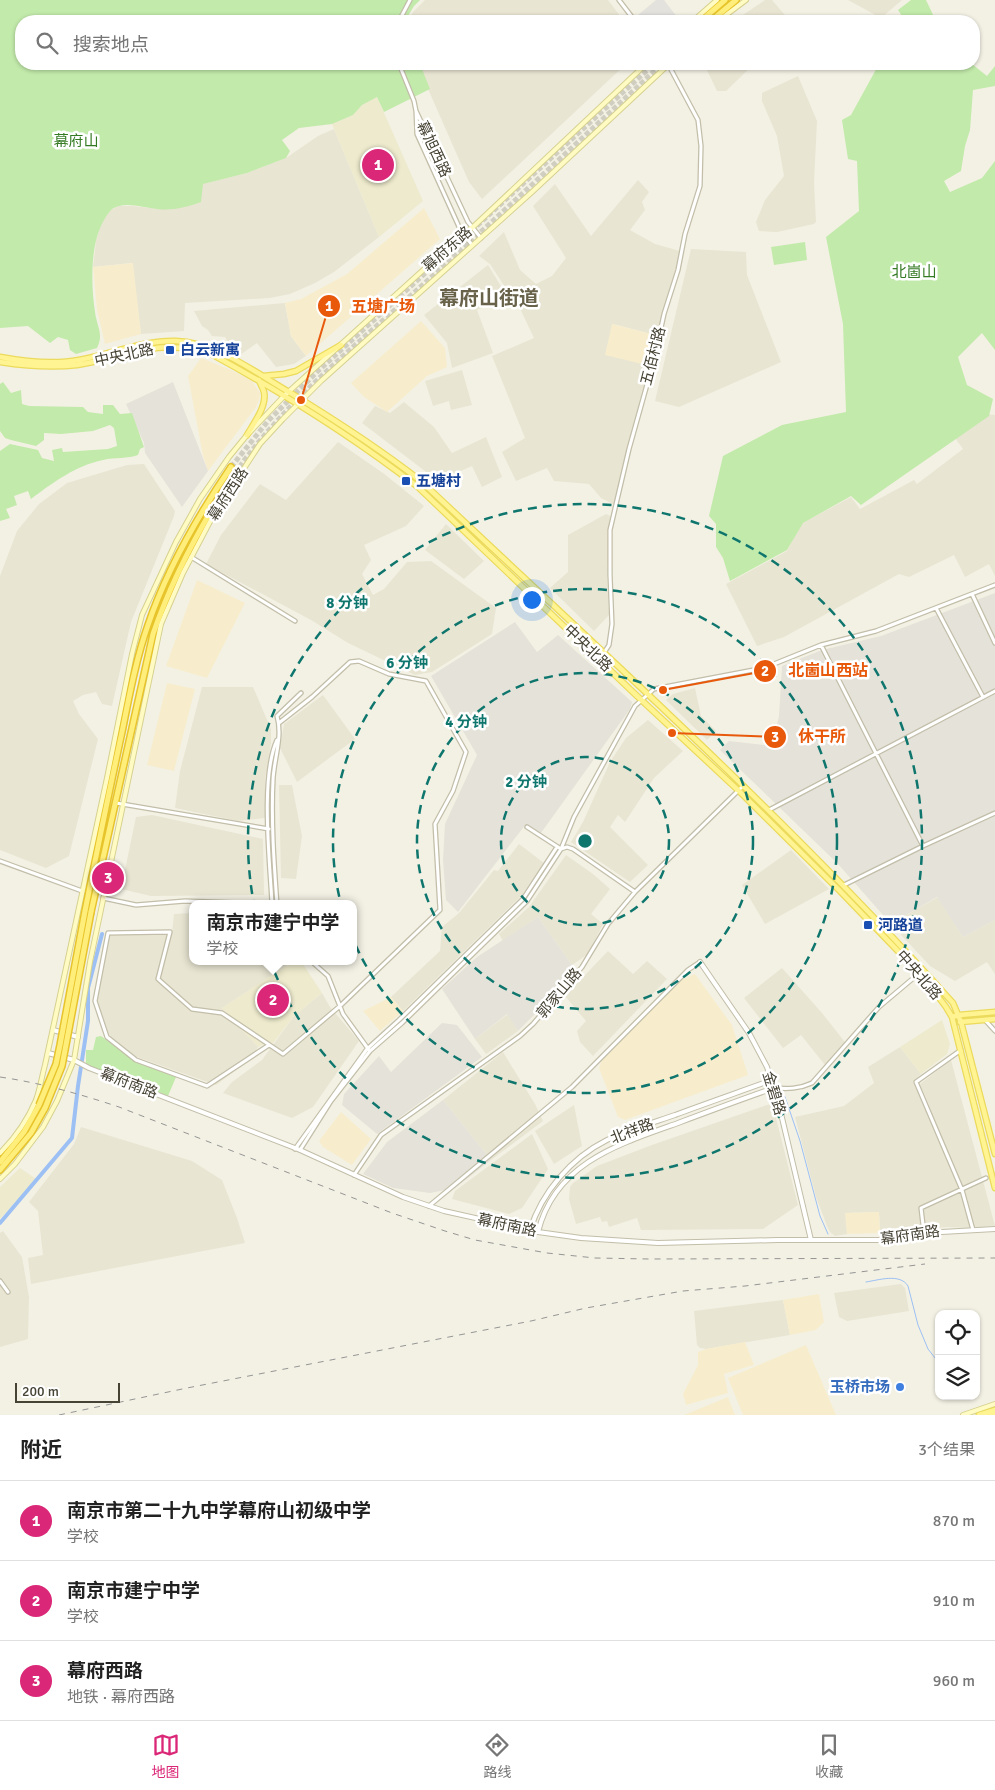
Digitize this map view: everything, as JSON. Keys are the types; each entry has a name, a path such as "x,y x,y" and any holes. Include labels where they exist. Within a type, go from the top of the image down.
{"highway":[{"path":"708,15 725,0"},
{"path":"718,15 736,0"},
{"name":"幕府西路","path":"0,1170 31,1133 42,1106 58,1054 88,912 132,683 147,626 164,584 179,554 203,509 231,467"},
{"name":"幕府西路","path":"88,912 116,802 158,617 184,556 198,530 235,473"},
{"name":"幕府西路","path":"0,1162 42,1106"}],"main road":[{"path":"700,15 717,0"},
{"path":"726,15 746,0"},
{"name":"幕府东路","path":"248,435 287,394 473,226 640,70"},
{"name":"幕府东路","path":"356,351 482,238 662,70"},
{"name":"中央北路","path":"0,357 30,362 57,362 78,360 144,344 176,341 189,342 209,348 262,376 287,394"},
{"path":"262,376 296,371 341,345"},
{"name":"中央北路","path":"0,362 58,367 158,347 176,346 199,350 213,355 300,401 389,456 422,482 768,810 844,885 921,972 952,1017 995,1188"},
{"name":"幕府西路","path":"0,1179 15,1164 43,1127 57,1101 74,1060 90,962 161,624 191,557 214,514 260,444 300,401 356,351"},
{"path":"248,435 259,414 264,399 264,392 259,380"},
{"name":"中央北路","path":"300,401 385,461 418,487 739,791 953,1003 962,1022 995,1154"},
{"name":"幕府西路","path":"0,1153 23,1123 36,1100 48,1053 132,654 142,615 176,542 200,499 228,458 248,435"},
{"path":"952,1017 959,1014 995,1012"},
{"path":"954,1025 962,1022 995,1019"},
{"path":"963,1415 995,1404"},
{"path":"979,1415 995,1411"},
{"path":"990,1415 995,1411"}],"street":[{"path":"402,15 410,0"},
{"path":"619,0 630,15"},
{"path":"402,70 414,100 416,111"},
{"name":"五佰村路","path":"604,655 609,645 612,624 610,530 664,314 678,270 685,234 700,186 701,146 698,120 671,70"},
{"name":"幕旭西路","path":"416,111 468,222 482,238"},
{"name":"幕旭西路","path":"416,111 417,134 463,234 473,246"},
{"path":"191,557 295,621"},
{"path":"297,1149 370,1051 402,1023 527,901 559,848 636,706 646,694 654,689 764,668 821,645 876,631 995,586"},
{"path":"972,594 995,643"},
{"path":"936,608 983,697"},
{"path":"821,645 923,846"},
{"path":"600,659 604,655"},
{"path":"269,1045 207,1086 136,1060 107,1037 95,1001 108,933 170,932 158,979 192,1008 222,1013 269,1045 282,1054 340,1006 440,910 436,824 453,790 466,752 426,680 389,674 359,661 350,662 312,697 279,723"},
{"path":"768,810 995,691"},
{"path":"277,900 272,829 272,779 279,735 277,716 301,693"},
{"path":"272,900 268,829 269,778 274,747 279,735"},
{"name":"郭家山路","path":"354,1175 381,1135 520,1036 533,1024 582,968 608,924 635,892 743,786"},
{"path":"116,802 272,829"},
{"path":"844,885 995,813"},
{"path":"527,827 559,848 567,847 573,850 635,892"},
{"path":"297,1149 367,1049 524,899 559,848"},
{"path":"0,861 82,891"},
{"path":"103,898 136,905 189,902"},
{"path":"429,1206 572,1086 688,970 700,962"},
{"name":"金碧路","path":"700,962 753,1040 772,1080 811,1240"},
{"path":"316,965 328,976 343,1014 370,1051"},
{"path":"774,1088 804,1087 812,1083 880,1007 921,972"},
{"path":"985,1019 995,1031"},
{"path":"53,1030 78,1037"},
{"path":"961,1050 916,1082 962,1190 974,1230"},
{"name":"幕府南路","path":"48,1053 74,1060 89,1068 297,1149 403,1197 444,1211 538,1232 622,1242 898,1240 924,1232 995,1229"},
{"name":"北祥路","path":"530,1230 542,1203 557,1181 573,1163 607,1140 772,1080"},
{"name":"北祥路","path":"538,1232 541,1219 558,1191 578,1170 612,1148 774,1088"},
{"path":"741,1091 746,1094 744,1098"},
{"path":"924,1232 921,1208 986,1178"},
{"path":"542,1203 544,1207 548,1206"},
{"path":"0,1281 8,1292"}],"shaded area":[{"path":"425,0 608,0 619,15 411,15"},
{"path":"656,0 664,0 675,15 638,15"},
{"path":"765,0 772,0 785,15 743,15"},
{"path":"848,0 902,0 884,15 876,15"},
{"path":"420,70 620,70 482,199 469,182"},
{"path":"707,70 748,70 726,91 717,91"},
{"path":"798,76 817,121 814,182 816,222 777,232 759,231 756,222 765,200 784,176 777,136 762,101 762,93"},
{"path":"377,97 423,201 379,237 332,124 353,115 362,105"},
{"path":"334,129 379,237 334,272 290,294 270,298 185,303 184,331 141,334 132,263 93,267 96,241 100,227 109,211 118,206 159,209 202,184 247,173 286,158 318,136"},
{"path":"638,180 649,192 642,202 645,210 630,230 655,244 680,251 659,336 613,324 651,366 615,505 601,498 589,484 554,481 547,468 516,481 502,452 525,438 492,356 534,338 516,300 509,293 490,264 479,256 504,232 520,270 536,284 552,276 566,258 533,206 555,184 591,236"},
{"path":"424,208 440,239 306,356 291,336 285,303 301,299 347,274"},
{"path":"691,249 746,252 747,275 781,362 679,407 655,401"},
{"path":"133,263 141,334 105,344 97,310 93,267"},
{"path":"488,265 507,296 477,310 493,353 452,368 447,343 424,315"},
{"path":"285,303 291,336 306,356 294,364 276,367 257,343 240,355 235,352 225,337 212,336 202,326 194,311"},
{"path":"421,321 445,348 447,367 427,376 387,412 364,397 351,383"},
{"path":"612,324 659,336 651,366 605,355"},
{"path":"201,358 252,381 260,393 256,407 208,471 203,456 188,376"},
{"path":"462,370 472,405 451,410 449,401 433,406 425,381"},
{"path":"173,382 208,471 182,507 145,453 144,443 126,404"},
{"path":"404,402 434,427 452,453 486,437 502,477 482,487 472,466 438,481 362,423 375,406 390,413"},
{"path":"975,413 995,415 995,576 989,564 965,577 954,555 909,577 899,574 784,637 757,646 726,584 787,551 801,524 851,497 860,509 914,480 917,484 963,449 950,431"},
{"path":"338,442 383,473 424,506 406,526 364,545 371,560 362,574 373,595 384,589 407,562 431,561 496,608 492,634 432,672 415,675 348,643 311,620 206,564 221,535 260,484 286,500"},
{"path":"144,464 175,511 174,516 131,622 112,706 102,704 96,692 83,695 73,701 79,714 98,739 69,856 46,868 0,850 0,576 17,531 39,504 67,483 127,465"},
{"path":"606,514 610,516 607,579 609,615 594,631 550,588 568,572 568,535"},
{"path":"446,524 484,561 464,579 425,550"},
{"path":"197,580 245,603 207,678 166,666"},
{"path":"995,593 995,920 963,937 937,897 891,924 838,864 720,750 729,741 772,746 779,716 782,666 822,650 881,636"},
{"path":"515,622 537,652 558,635 632,702 630,709 541,833 526,824 458,912 446,900 443,860 445,824 477,755 431,676"},
{"path":"167,683 195,689 174,771 147,765"},
{"path":"202,687 253,687 271,729 271,743 265,780 265,818 238,821 175,808 180,771"},
{"path":"695,688 701,716 716,731 707,740 666,700 673,694"},
{"path":"323,695 355,739 297,782 280,748 284,724"},
{"path":"648,720 683,751 654,778 625,822 618,815 610,827 648,865 630,882 571,842 583,822 610,762 626,738"},
{"path":"279,785 292,785 302,836 296,879 281,878"},
{"path":"152,815 263,839 264,895 151,896 121,889 136,817"},
{"path":"519,844 544,863 522,895 403,1011 391,997 440,951 442,927 459,913 494,870 498,871"},
{"path":"791,850 829,889 765,924 742,885"},
{"path":"566,855 610,889 591,914 603,924 588,954 572,965 538,917 503,941 499,934 529,907"},
{"path":"938,897 963,937 995,920 995,974 987,962 955,981 930,966 891,924"},
{"path":"189,913 189,965 288,965 222,1008 258,1047 252,1058 216,1085 137,1057 105,1035 93,1002 106,934 172,934 174,914"},
{"path":"538,917 572,965 565,979 518,1031 507,1014 475,1039 442,989 477,957"},
{"path":"608,951 633,974 647,961 667,979 593,1056 580,1042 577,1031 586,1021 565,996"},
{"path":"288,965 304,965 322,993 294,1016 273,1043 269,1042 258,1047 222,1008"},
{"path":"782,968 848,1046 825,1065 801,1035 783,1048 744,998"},
{"path":"695,974 732,1025 748,1075 625,1120 618,1117 599,1068 602,1059 679,981"},
{"path":"322,993 330,1007 359,1041 313,1107 292,1118 223,1093 232,1082 262,1060 294,1016"},
{"path":"391,997 403,1011 380,1031 363,1011"},
{"path":"508,1014 518,1031 486,1054 475,1039"},
{"path":"942,1020 950,1044 947,1054 921,1074 900,1047"},
{"path":"442,1023 457,1025 482,1057 377,1134 342,1105 344,1094 379,1056 391,1072"},
{"path":"900,1047 921,1074 913,1082 928,1113 931,1110 920,1084 951,1060 995,1226 947,1227 880,1233 879,1212 846,1213 847,1234 835,1236 830,1232 816,1197 795,1117 844,1106 874,1083 868,1067"},
{"path":"503,1052 535,1104 543,1121 491,1160 443,1100"},
{"path":"443,1100 491,1160 455,1188 430,1193 393,1188 363,1174 387,1142"},
{"path":"770,1104 775,1114 798,1205 763,1229 641,1230 637,1218 609,1227 607,1221 602,1222 600,1217 576,1224 569,1199 570,1187 597,1166"},
{"path":"574,1105 582,1146 554,1164 535,1131"},
{"path":"341,1112 371,1139 352,1165 323,1147 319,1141"},
{"path":"81,1127 192,1161 222,1180 245,1243 31,1284 28,1258 43,1255 38,1211 29,1202 74,1144"},
{"path":"532,1134 548,1169 522,1208 509,1214 452,1199 455,1191"},
{"path":"20,1168 36,1179 0,1219 0,1187"},
{"path":"879,1212 880,1233 847,1234 845,1213"},
{"path":"3,1231 22,1257 29,1297 28,1339 0,1347 0,1233"},
{"path":"901,1284 905,1288 909,1311 847,1321 839,1317 834,1293"},
{"path":"819,1294 824,1322 816,1330 790,1335 783,1300"},
{"path":"783,1300 790,1335 706,1349 700,1348 697,1345 694,1311"},
{"path":"745,1342 754,1365 724,1374 728,1393 686,1405 683,1394 698,1365 698,1352"},
{"path":"806,1345 836,1415 743,1415 728,1378"},
{"path":"728,1397 735,1415 684,1415"}],"green space":[{"name":"幕府山","path":"0,0 420,0 409,15 15,15 15,70 422,70 430,89 384,112 377,97 362,105 353,115 332,124 299,128 282,140 290,151 286,158 247,173 203,184 201,202 185,207 168,209 128,205 113,208 107,214 99,231 94,254 93,290 100,334 97,348 76,354 70,350 68,340 58,337 50,343 28,326 0,328"},
{"path":"911,0 926,0 933,15 901,15 898,10"},
{"name":"北崮山","path":"995,66 995,86 973,90 970,130 961,171 944,181 950,192 982,178 995,161 995,350 982,333 958,357 967,385 993,399 989,416 861,505 851,496 803,523 787,550 730,581 723,558 716,547 716,524 709,516 723,456 782,425 846,412 843,324 826,237 859,211 857,161 848,159 842,120 851,115 876,70 980,70 987,76"},
{"path":"805,242 807,260 774,265 771,247"},
{"path":"3,382 11,393 21,390 22,404 29,406 83,407 88,412 103,414 103,405 113,405 120,414 132,413 144,447 140,449 138,455 108,459 74,470 31,499 28,491 14,496 17,505 6,509 10,518 0,521 0,451 10,444 38,450 42,458 54,461 52,450 62,448 63,452 108,449 117,446 114,428 110,425 93,431 61,434 44,433 44,440 36,446 5,438 0,431 0,384"},
{"path":"101,1036 138,1063 176,1077 168,1096 86,1065 86,1050 93,1050 96,1037"}],"waterway":[{"path":"0,1223 72,1138 88,1021 88,988 102,934"},
{"path":"785,1097 800,1141 820,1216 828,1234"},
{"path":"866,1282 895,1278 908,1286 918,1325 928,1349 935,1358"}],"tunnel":[{"path":"231,467 268,421 317,372 647,70"},
{"path":"235,473 276,422 321,376 656,70"}],"railway":[{"path":"0,1077 60,1089 119,1107 392,1213 475,1240 547,1253 595,1258 995,1258"},
{"path":"59,1415 531,1321 586,1308 683,1291 745,1286 925,1264"}],"place":[{"name":"南京市第二十九中学幕府山初级中学","path":"378,165"},
{"name":"白云新寓","path":"170,350"},
{"name":"五塘广场","path":"301,400"},
{"name":"五塘村","path":"406,481"},
{"name":"北崮山西站","path":"663,690"},
{"name":"休干所","path":"672,733"},
{"name":"幕府西路","path":"108,878"},
{"name":"河路道","path":"868,925"},
{"name":"南京市建宁中学","path":"273,1000"},
{"name":"玉桥市场","path":"900,1387"}],"district":[{"name":"幕府山街道","path":"489,298"}]}
